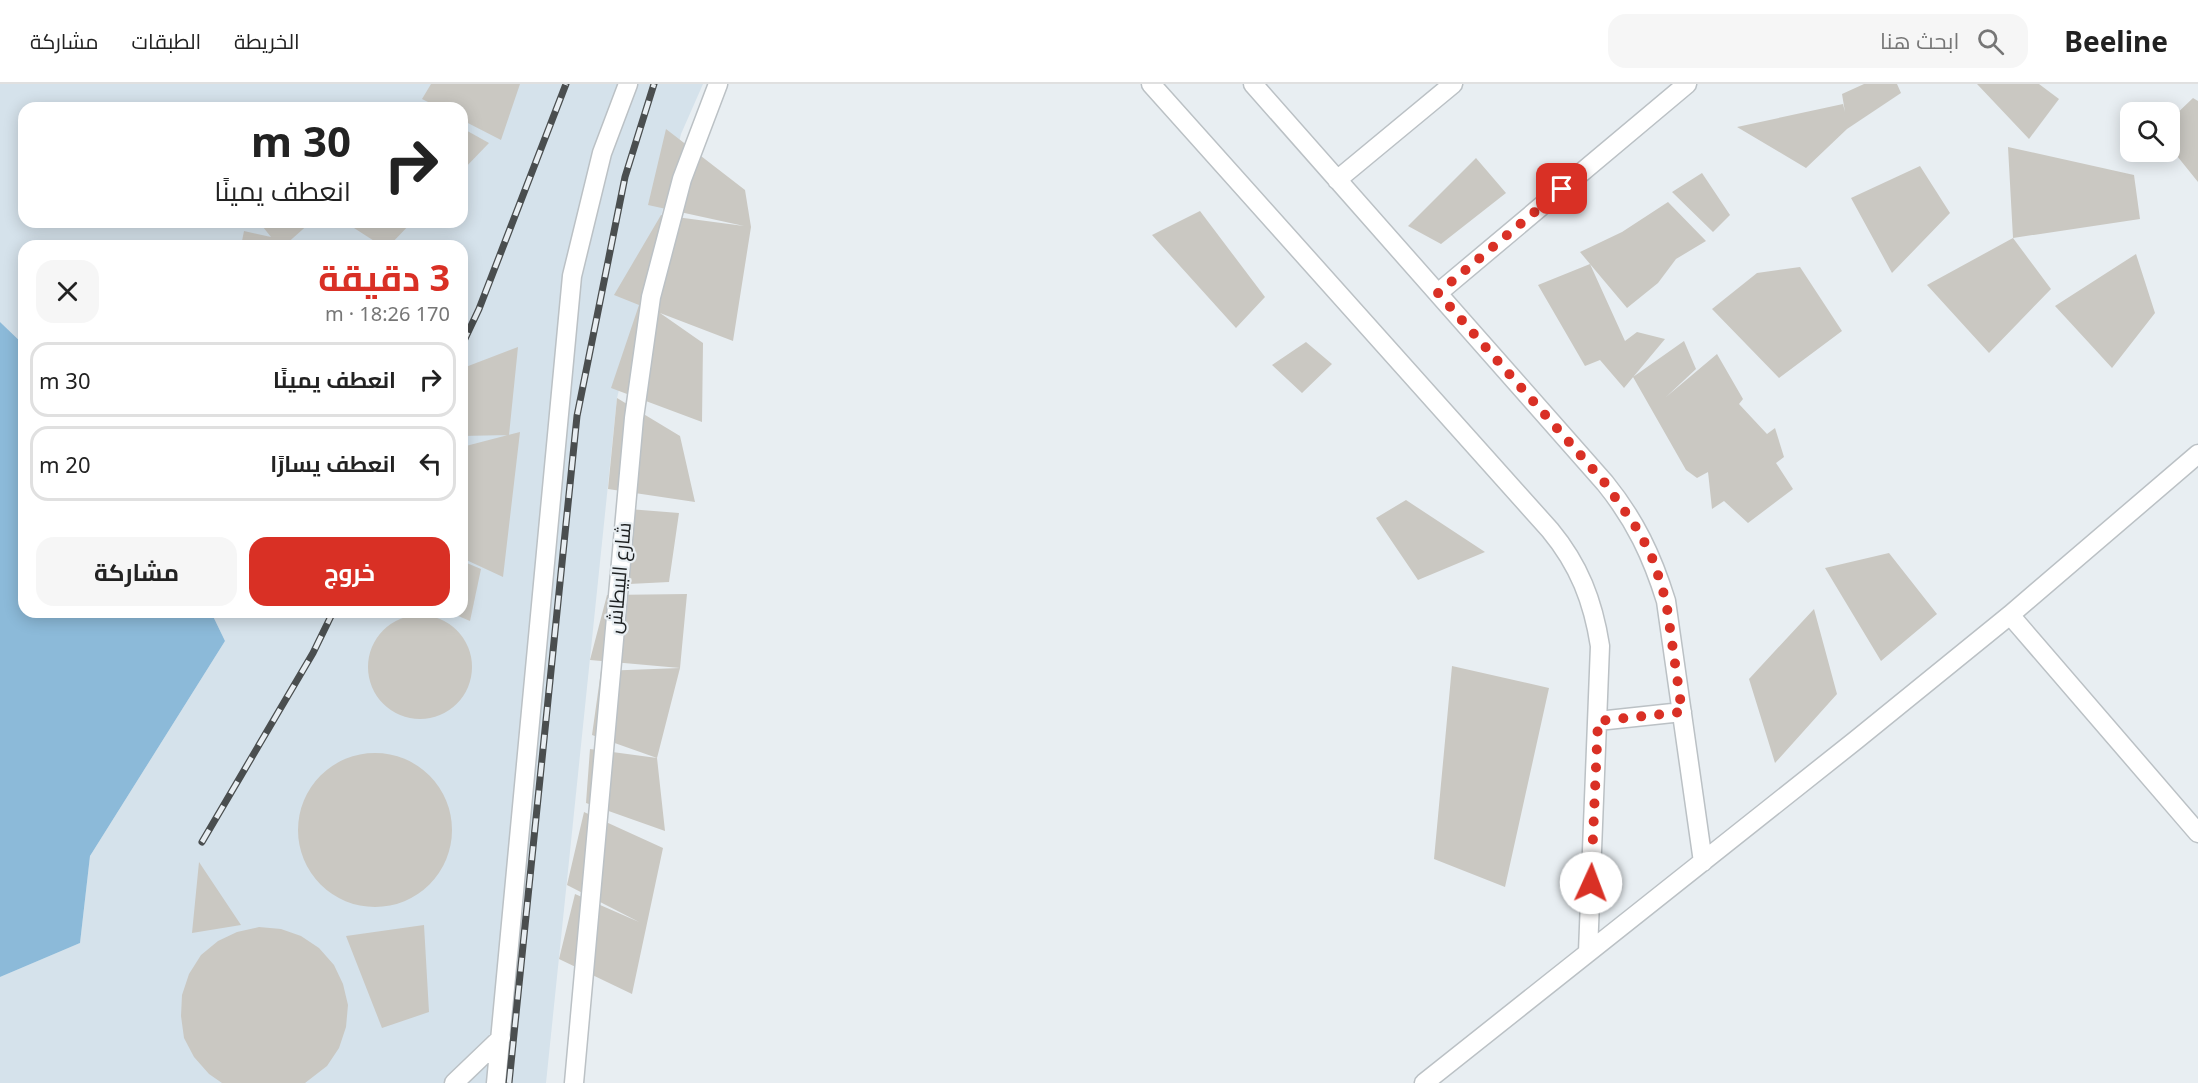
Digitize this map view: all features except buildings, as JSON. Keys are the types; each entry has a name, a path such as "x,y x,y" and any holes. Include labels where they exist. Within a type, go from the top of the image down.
{"lane":[{"path":"496,1083 572,276 602,153 628,84"},
{"name":"شارع البيطاش","path":"574,1083 637,396 651,297 676,200 718,84"},
{"path":"1150,84 1565,548 1586,588 1596,617 1600,646 1588,952"},
{"path":"1252,84 1605,483 1640,533 1654,562 1666,601 1703,862"},
{"path":"1337,180 1453,84"},
{"path":"1438,293 1687,84"},
{"path":"1424,1083 2010,615 2198,454"},
{"path":"2010,615 2198,833"},
{"path":"1598,721 1682,712"},
{"path":"454,1083 501,1038"}],"shaded area":[{"path":"0,84 703,84 681,134 617,398 546,1083 0,1083 0,977 80,943 90,856 225,641 214,618 468,618 468,240 18,240 18,339 0,322"}],"water":[{"path":"0,322 18,339 18,618 214,618 225,641 90,856 80,943 0,977"}],"railway":[{"path":"468,332 566,84"},
{"path":"509,1083 577,416 625,177 654,84"},
{"path":"202,842 313,653 330,618"}],"route":[{"path":"1562,189 1438,293 1624,506 1654,562 1666,601 1682,712 1598,721 1591,883"}]}
